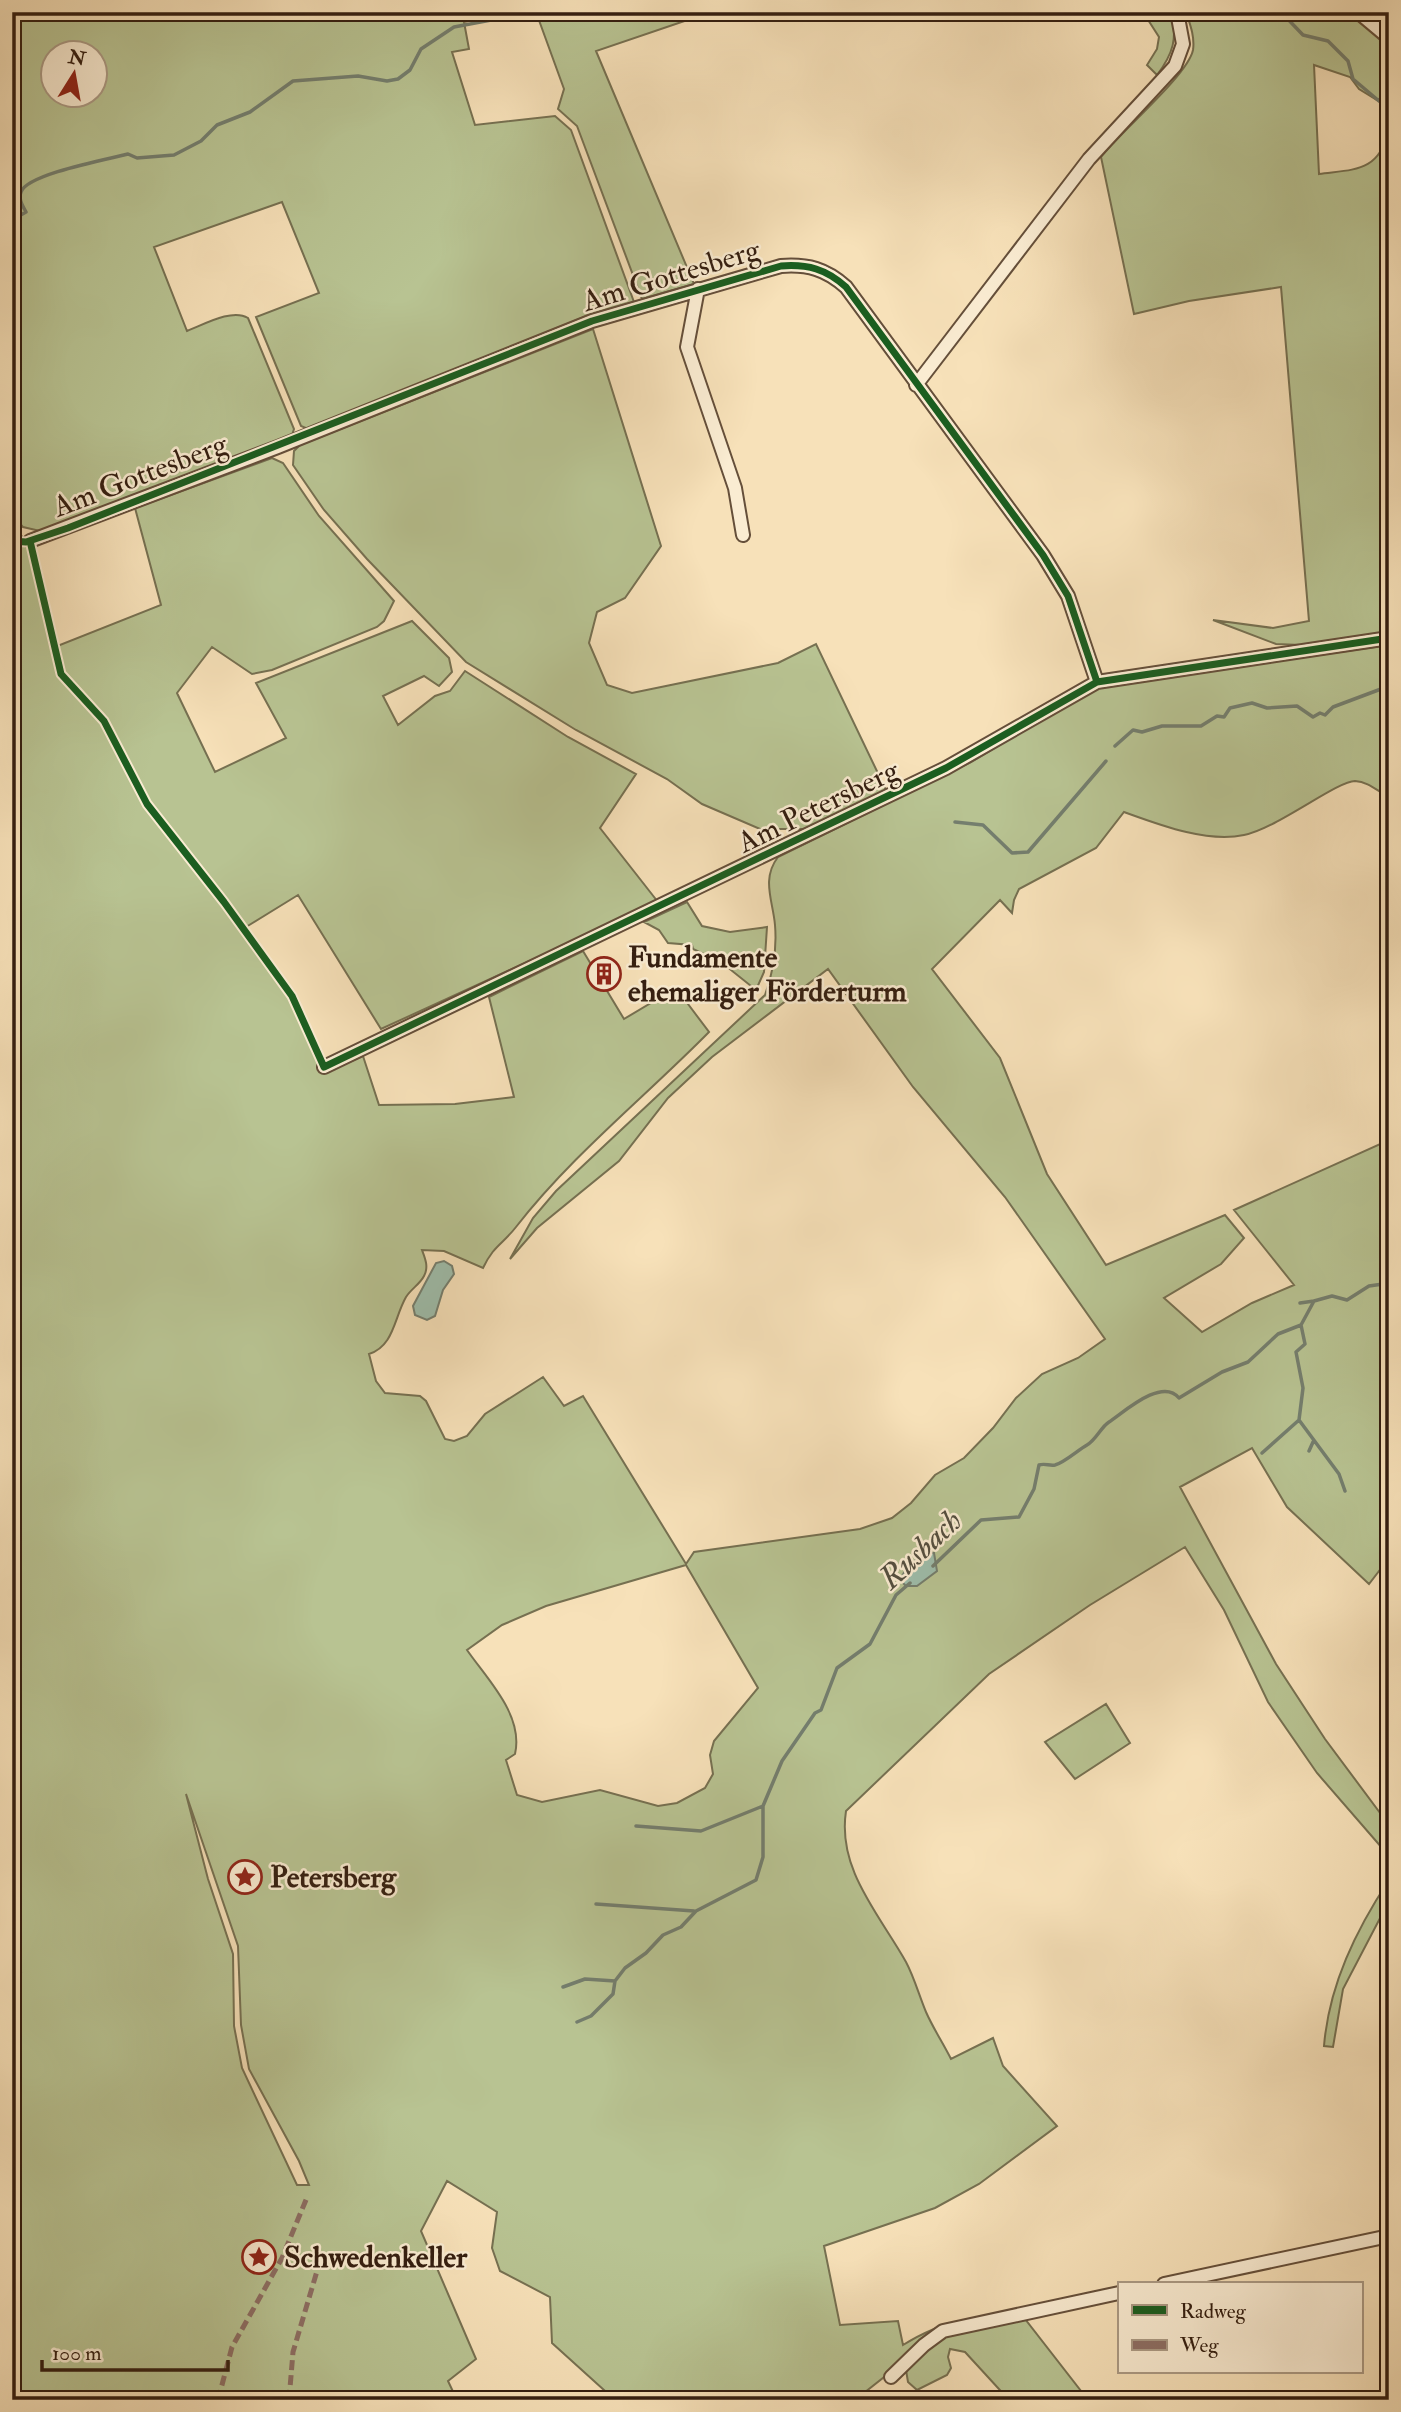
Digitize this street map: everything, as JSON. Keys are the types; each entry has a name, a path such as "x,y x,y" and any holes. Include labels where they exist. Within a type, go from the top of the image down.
{"street":[{"path":"916,385 1089,159 1175,66 1183,44 1177,12"},
{"path":"1359,12 1389,38"},
{"name":"Am Gottesberg","path":"30,541 278,447 579,326 698,289 781,266 798,264 824,270 846,287 1057,575 1068,596 1097,682"},
{"name":"Am Gottesberg","path":"698,289 687,347 735,488 743,535"},
{"name":"Am Petersberg","path":"324,1067 934,774 1097,682 1389,638"},
{"path":"1173,2282 1389,2236"},
{"path":"891,2377 924,2344 943,2331 1118,2293"}],"green space":[{"path":"12,12 513,12 464,22 469,49 452,52 475,125 555,116 571,130 634,302 589,315 308,429 301,426 256,317 319,293 282,202 154,247 187,331 226,316 241,315 248,318 294,429 292,435 40,531 23,527 12,515"},
{"path":"536,12 711,12 596,51 694,284 642,299 577,126 558,109 564,89"},
{"path":"1143,12 1171,12 1173,45 1157,75 1147,65 1157,49 1159,37"},
{"path":"1186,12 1349,12 1389,45 1389,94 1385,105 1359,89 1350,77 1314,65 1319,174 1364,166 1379,154 1389,131 1389,632 1301,645 1276,644 1213,620 1273,628 1309,621 1281,287 1189,301 1134,314 1101,157 1167,88 1188,61 1193,50 1193,40"},
{"path":"593,329 661,546 625,598 597,612 589,643 607,685 632,693 778,663 816,644 886,790 806,829 760,829 702,804 667,779 576,730 466,662 367,559 324,510 293,465 294,451 300,445"},
{"path":"272,458 283,463 319,516 394,601 384,621 377,627 272,670 252,674 212,647 177,693 215,772 286,738 256,683 412,621 449,658 452,672 439,686 424,676 383,696 398,725 435,696 450,691 465,671 568,737 636,774 600,828 658,902 381,1029 298,895 246,927 295,997 329,1071 363,1056 379,1105 455,1104 514,1097 489,997 583,951 624,1019 676,988 709,1032 561,1175 495,1250 483,1268 444,1251 422,1250 426,1266 424,1276 406,1297 389,1338 384,1345 369,1354 376,1381 385,1393 420,1396 426,1401 445,1439 454,1441 467,1436 485,1414 543,1377 564,1406 583,1396 686,1564 694,1552 860,1529 892,1518 911,1503 935,1475 964,1458 993,1428 1016,1398 1042,1374 1078,1358 1105,1339 1005,1197 913,1087 828,969 712,1057 668,1098 619,1161 537,1228 510,1259 533,1218 556,1191 765,995 772,970 775,943 769,882 778,857 971,762 1091,691 1107,685 1389,645 1389,797 1365,783 1346,783 1257,831 1230,837 1199,835 1124,812 1096,848 1019,889 1012,913 1000,900 932,969 1000,1058 1047,1174 1106,1265 1225,1215 1244,1238 1221,1264 1164,1298 1202,1332 1252,1303 1294,1285 1234,1210 1389,1140 1389,1558 1369,1584 1287,1507 1252,1448 1180,1487 1276,1664 1325,1739 1389,1825 1389,1856 1317,1773 1268,1702 1224,1610 1185,1547 1090,1605 989,1674 846,1811 845,1832 854,1872 906,1962 929,2018 951,2059 993,2038 1003,2066 1057,2126 979,2184 935,2208 824,2246 840,2325 898,2321 903,2345 934,2329 962,2321 1025,2319 1088,2400 1009,2400 965,2352 950,2349 948,2357 951,2368 947,2375 917,2390 908,2382 906,2370 888,2374 855,2400 615,2400 552,2343 550,2297 500,2271 492,2248 497,2212 447,2181 421,2231 476,2359 448,2381 457,2400 12,2400 12,2250 17,2258 20,2254 12,2240 12,1969 16,1977 21,1972 12,1953 12,522 29,547 51,645 60,645 161,605 135,508","holes":["686,1565 758,1688 714,1741 710,1755 713,1774 705,1788 677,1803 658,1806 600,1790 542,1802 517,1795 506,1760 515,1754 514,1725 502,1698 467,1650 502,1625 546,1606","186,1794 238,1946 241,2025 249,2069 299,2161 309,2185 297,2185 242,2068 234,2026 233,1954 208,1879"]},
{"path":"687,902 702,926 730,932 767,927 764,972 756,990 721,962 693,949 692,945 668,943 659,930 644,922"},
{"path":"1106,1704 1130,1743 1075,1779 1045,1742"},
{"path":"1389,1880 1389,1901 1343,1989 1333,2047 1324,2046 1332,2001 1346,1959 1355,1938"}],"shaded area":[{"path":"444,1261 452,1266 454,1274 443,1290 435,1316 427,1320 415,1315 413,1306 436,1263"},
{"path":"926,1552 934,1553 937,1571 917,1586 906,1586 900,1580 907,1567"}],"waterway":[{"path":"12,220 26,212 20,200 21,192 27,185 52,173 128,154 137,158 174,155 201,141 217,125 250,112 293,81 358,76 387,81 398,79 410,70 421,49 454,27 534,12"},
{"path":"1281,12 1303,35 1328,41 1348,61 1353,79 1379,101 1389,83"},
{"path":"1115,746 1133,730 1142,732 1162,726 1201,726 1217,716 1224,717 1230,708 1252,703 1267,708 1297,706 1313,717 1320,713 1325,715 1333,707 1389,686"},
{"path":"955,822 983,825 1012,853 1028,852 1106,761"},
{"name":"Rusbach","path":"933,1566 981,1520 1019,1517 1034,1489 1039,1465 1055,1465 1067,1459 1090,1443 1106,1424 1143,1398 1163,1391 1179,1398 1222,1372 1248,1362 1278,1334 1301,1325 1314,1301 1332,1296 1347,1300 1369,1286 1383,1284 1389,1265"},
{"name":"Rusbach","path":"1300,1303 1314,1301"},
{"name":"Rusbach","path":"1301,1325 1305,1344 1296,1352 1303,1388 1299,1420 1339,1474 1345,1491"},
{"name":"Rusbach","path":"1262,1453 1299,1420"},
{"name":"Rusbach","path":"1309,1451 1313,1442"},
{"name":"Rusbach","path":"577,2022 591,2016 613,1994 615,1981 625,1968 646,1953 663,1935 681,1927 696,1911 756,1880 763,1857 763,1806 782,1761 815,1713 821,1710 837,1668 870,1644 896,1595 910,1583"},
{"name":"Rusbach","path":"636,1826 701,1831 763,1806"},
{"name":"Rusbach","path":"596,1904 694,1911"},
{"name":"Rusbach","path":"563,1987 585,1979 615,1981"}],"marked path":[{"path":"218,2400 232,2347 282,2258 308,2195"},
{"path":"289,2400 293,2352 320,2261"}],"cycle path":[{"path":"12,541 26,542 68,528 592,321 781,266 800,266 824,272 846,287 1043,555 1068,596 1097,682"},
{"path":"30,541 61,674 104,721 147,804 224,902 292,996 324,1067 946,768 1097,682 1389,638"}],"place":[{"name":"Fundamente ehemaliger Förderturm","path":"604,974"},
{"name":"Petersberg","path":"245,1877"},
{"name":"Schwedenkeller","path":"259,2257"}]}
